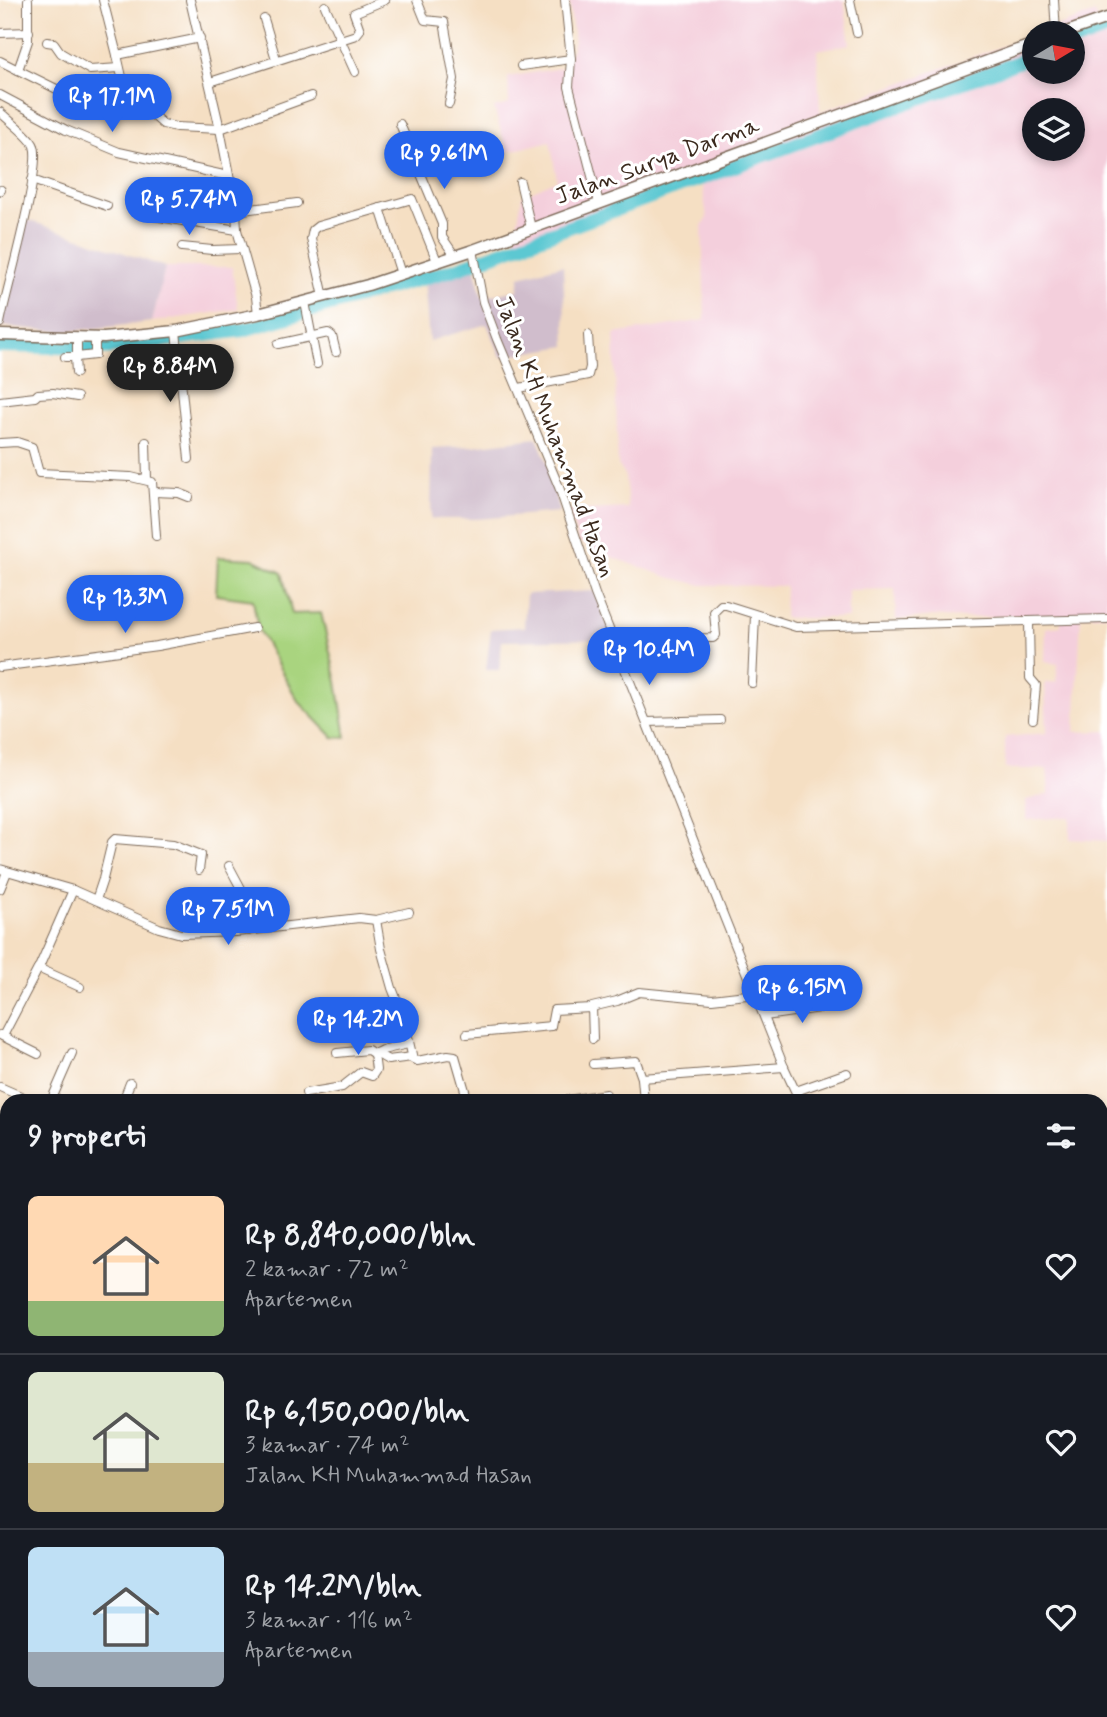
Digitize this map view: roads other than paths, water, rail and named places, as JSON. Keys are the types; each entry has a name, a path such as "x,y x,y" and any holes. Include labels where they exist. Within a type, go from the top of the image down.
{"main road":[{"path":"1085,26 1107,18"},
{"name":"Jalan Surya Darma","path":"0,335 95,340 176,333 258,314 306,307 324,297 437,261 473,253 531,228 1022,48"}],"street":[{"path":"18,70 28,41 28,0"},
{"path":"103,0 125,90 147,93 152,112 158,121 176,127 220,129 311,96"},
{"path":"190,0 220,129 241,249 256,297 258,314"},
{"path":"210,82 358,34 360,30 354,15 356,12 386,0"},
{"path":"417,0 426,21 444,22 454,79 449,104"},
{"path":"565,0 571,59 569,87 599,203"},
{"path":"850,0 857,33"},
{"path":"1054,0 1055,21"},
{"path":"325,6 355,72"},
{"path":"264,19 276,59"},
{"path":"0,33 29,32"},
{"path":"117,55 200,38"},
{"path":"47,42 54,43 61,53 92,71 119,68"},
{"path":"521,66 571,59"},
{"path":"0,61 85,103"},
{"path":"0,95 66,130 119,152 229,176"},
{"path":"0,112 33,143 36,161 0,323"},
{"path":"400,124 442,224 442,237 455,256"},
{"path":"32,180 107,206"},
{"path":"520,182 531,228"},
{"path":"324,297 311,239 313,230 325,224 408,199 414,201 437,261"},
{"path":"236,211 297,203"},
{"path":"380,208 401,274"},
{"path":"147,215 237,230"},
{"path":"182,247 241,249"},
{"name":"Jalan KH Muhammad Hasan","path":"473,253 482,302 559,487 595,594 784,1067 797,1094"},
{"path":"306,307 317,364"},
{"path":"176,333 189,459"},
{"path":"278,344 330,334 336,352"},
{"path":"519,388 588,375 588,335"},
{"path":"76,373 77,340"},
{"path":"65,356 93,355 96,352 95,340"},
{"path":"0,401 35,397 44,393 77,397"},
{"path":"0,443 17,442 32,447 39,473 131,477 152,482 156,536"},
{"path":"146,442 147,480"},
{"path":"154,492 189,497"},
{"path":"615,640 713,638 716,635 714,612 721,605 796,627 1107,619"},
{"path":"752,683 755,615"},
{"path":"1029,622 1030,678 1036,685 1033,719"},
{"path":"0,667 157,646 254,628"},
{"path":"647,722 720,720"},
{"path":"96,900 115,839 173,844 198,852 201,858 199,870"},
{"path":"229,866 244,894 249,931"},
{"path":"0,889 3,870 74,890 172,933 198,935 359,918 376,920 409,912"},
{"path":"38,1054 1,1036 38,968 74,890"},
{"path":"376,920 381,949 403,1016 412,1057 416,1061 447,1055 456,1056 466,1094"},
{"path":"38,968 80,987"},
{"path":"467,1034 551,1026 554,1010 591,1008 639,992 712,999 755,994"},
{"path":"765,1016 834,1006"},
{"path":"591,1008 593,1039"},
{"path":"375,1054 408,1044"},
{"path":"337,1053 368,1050 388,1060 412,1057"},
{"path":"54,1094 72,1053"},
{"path":"306,1093 342,1087 361,1072 372,1076 376,1070 375,1054"},
{"path":"593,1064 636,1060 643,1094"},
{"path":"642,1078 784,1067"},
{"path":"796,1091 847,1073"},
{"path":"126,1094 131,1083"}],"waterway":[{"path":"1085,37 1107,29"},
{"path":"0,346 106,348 243,330 455,269 1022,60"}]}
